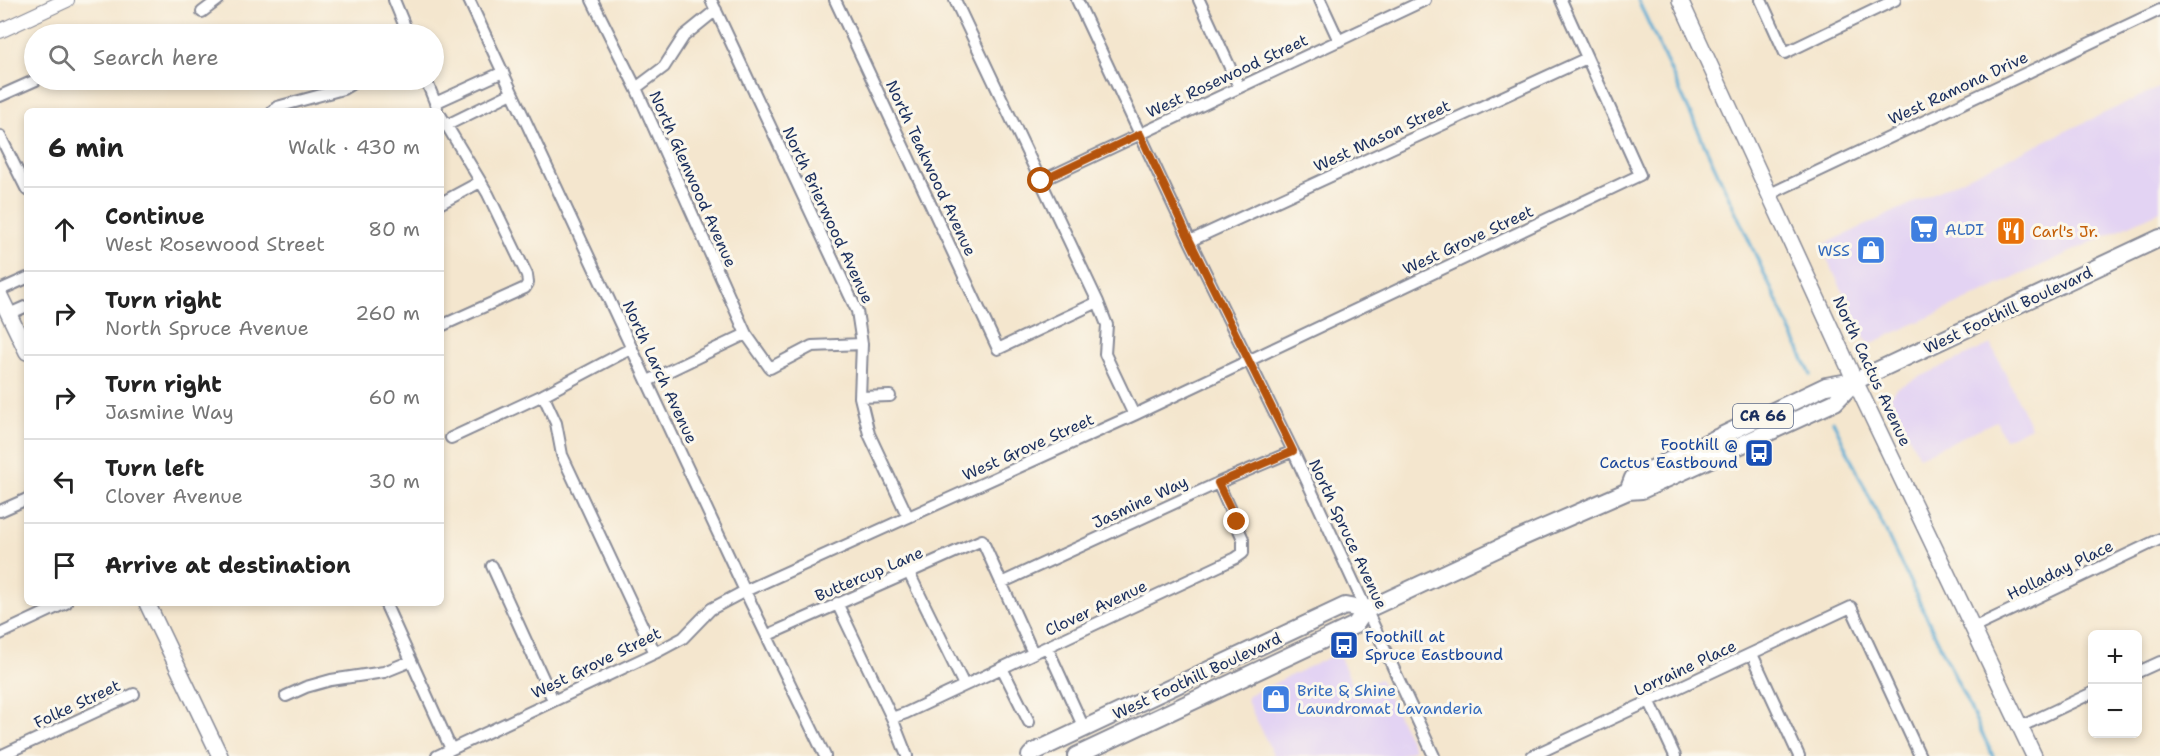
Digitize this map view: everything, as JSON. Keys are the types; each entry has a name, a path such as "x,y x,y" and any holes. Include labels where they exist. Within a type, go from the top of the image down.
{"main road":[{"name":"North Cactus Avenue","path":"1680,0 1855,381 2034,756"},
{"name":"West Foothill Boulevard","path":"1076,756 1355,625 1366,610 1628,490 1633,478 1673,458 1826,386 1855,381 2160,238"},
{"path":"0,296 24,346"},
{"path":"148,606 220,756"},
{"name":"West Foothill Boulevard","path":"1030,756 1084,728 1345,606 1366,610"},
{"path":"1052,756 1084,741 1087,736 1084,728"}],"street":[{"path":"0,31 67,0"},
{"path":"202,12 218,0"},
{"path":"394,0 404,24"},
{"name":"North Larch Avenue","path":"469,0 745,591 825,756"},
{"name":"North Glenwood Avenue","path":"592,0 636,88 746,334 770,368 812,346 862,344"},
{"name":"North Teakwood Avenue","path":"836,0 998,349 1098,302"},
{"path":"955,0 1098,302 1107,325 1105,354 1134,416"},
{"name":"North Spruce Avenue","path":"1077,0 1190,241 1293,451 1434,756"},
{"path":"1199,0 1239,87"},
{"path":"1320,0 1339,40"},
{"name":"West Rosewood Street","path":"1041,181 1425,0"},
{"path":"1561,0 1587,58"},
{"path":"1761,0 1785,53 1895,0"},
{"path":"636,88 664,67 684,36 714,5"},
{"name":"North Brierwood Avenue","path":"714,5 857,311 862,344 860,397 868,434 908,518"},
{"name":"West Ramona Drive","path":"1770,194 2160,10"},
{"name":"West Grove Street","path":"437,756 683,638 711,609 745,591 1134,416 1640,175 1587,58"},
{"name":"West Mason Street","path":"1190,241 1587,58"},
{"path":"430,90 437,107 503,72"},
{"path":"0,96 24,85"},
{"path":"276,108 339,90"},
{"path":"444,121 512,93"},
{"path":"444,123 480,182 527,275 528,283 525,288 444,325"},
{"path":"0,136 24,184"},
{"path":"444,201 480,182"},
{"path":"0,290 24,279"},
{"path":"9,314 24,307"},
{"path":"648,381 746,334"},
{"path":"451,438 632,348"},
{"path":"543,394 556,423 562,455 655,653"},
{"path":"860,397 890,396"},
{"name":"Jasmine Way","path":"1001,584 1218,483 1293,451"},
{"name":"Clover Avenue","path":"892,718 1243,553 1243,539 1218,483"},
{"path":"0,511 24,500"},
{"name":"Holladay Place","path":"1973,628 2160,539"},
{"name":"Buttercup Lane","path":"768,635 837,603 850,601 982,540 1001,584"},
{"path":"492,566 554,700"},
{"path":"909,573 964,685"},
{"path":"1001,584 1033,653"},
{"path":"837,603 892,718 907,756"},
{"path":"0,634 60,606"},
{"path":"386,606 451,749"},
{"name":"Lorraine Place","path":"1532,756 1851,607 1920,756"},
{"path":"1047,647 1084,728"},
{"path":"1752,654 1799,756"},
{"path":"286,696 306,687 332,680 384,672 411,661"},
{"path":"2142,670 2160,662"},
{"path":"1002,668 1029,722"},
{"name":"Folke Street","path":"0,756 134,694"},
{"path":"2020,727 2088,695"},
{"path":"1649,700 1676,756"}],"shaded area":[{"path":"2160,87 2160,211 1868,345 1821,246"},
{"path":"1991,344 2031,427 2005,439 1996,421 1919,457 1890,396 1896,388"},
{"path":"1338,653 1355,690 1380,679 1414,749 1399,756 1274,756 1246,699"}],"waterway":[{"path":"1638,0 1811,375"},
{"path":"1833,421 1993,756"}],"place":[{"name":"ALDI","path":"1924,229"},
{"name":"Carl's Jr.","path":"2011,231"},
{"name":"WSS","path":"1871,250"},
{"name":"Foothill @ Cactus Eastbound","path":"1759,453"},
{"name":"Foothill at Spruce Eastbound","path":"1344,645"},
{"name":"Brite & Shine Laundromat Lavanderia","path":"1276,699"}],"route":[{"path":"1041,181 1140,134 1293,451 1218,483 1237,522"}]}
